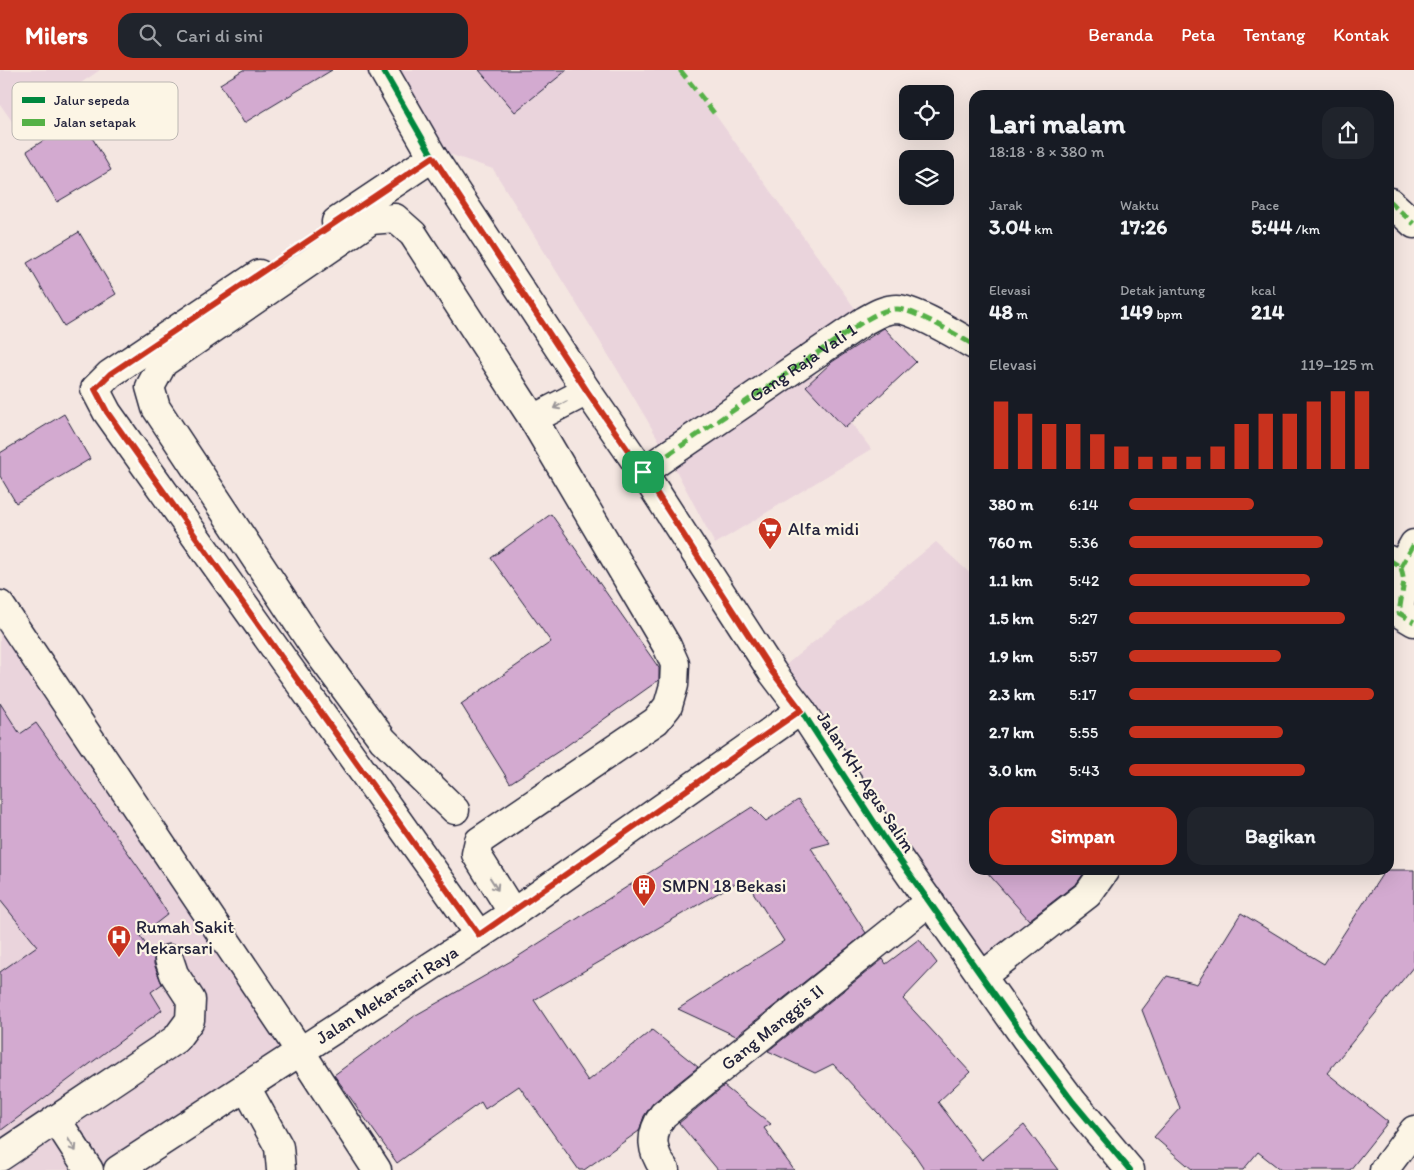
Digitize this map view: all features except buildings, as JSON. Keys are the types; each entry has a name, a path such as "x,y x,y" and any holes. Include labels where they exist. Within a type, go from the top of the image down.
{"street":[{"name":"Jalan KH. Agus Salim","path":"383,70 433,157 587,391 643,472 773,673 801,710 887,842 930,901 981,977 1073,1102 1130,1170"},
{"path":"433,157 110,374 95,389 107,412 479,935"},
{"path":"1394,206 1414,224"},
{"path":"455,810 383,740 315,648 156,408 150,387 163,363 371,220 395,218 413,234 533,419 667,646 675,664 674,686 668,706 656,721 479,841 476,854 513,913"},
{"name":"Gang Raja Vali 1","path":"643,472 864,321 881,312 898,309 913,313 969,342"},
{"path":"533,419 587,391"},
{"path":"1414,544 1395,564 1404,581 1399,613 1414,622"},
{"path":"0,605 300,1051 376,1170"},
{"name":"Jalan Mekarsari Raya","path":"118,1170 513,913 801,710"},
{"path":"981,977 1088,894 1101,875"},
{"name":"Gang Manggis II","path":"665,1170 657,1159 654,1148 657,1124 663,1115 930,901"},
{"path":"0,1157 176,1038 190,1020 191,1000 174,974 169,959"},
{"path":"246,1087 279,1147 281,1170"},
{"path":"56,1119 89,1170"},
{"path":"1384,1170 1414,1130"}],"shaded area":[{"path":"0,70 100,70 82,82 12,82 12,121 0,104"},
{"path":"364,70 680,70 714,113 864,321 806,362 871,449 715,544 670,459 617,369 493,169 425,146"},
{"path":"936,542 969,572 969,875 1099,875 981,977 782,668"},
{"name":"Rumah Sakit Mekarsari","path":"0,605 300,1051 118,1170 0,1170"}],"marked path":[{"path":"680,70 714,113"},
{"path":"1394,206 1414,224"},
{"path":"643,472 864,321 884,311 892,309 905,310 969,342"},
{"path":"1401,567 1414,544"},
{"path":"1394,563 1401,567 1404,581 1399,613 1414,622"}],"cycle path":[{"path":"383,70 433,157 587,391 643,472 773,673 801,710 887,842 1026,1039 1073,1102 1130,1170"},
{"path":"433,157 110,374 95,389 107,412 479,935"}],"place":[{"name":"Alfa midi","path":"770,550"},
{"name":"SMPN 18 Bekasi","path":"644,907"},
{"name":"Rumah Sakit Mekarsari","path":"119,958"}],"route":[{"path":"433,157 587,391 643,472 773,673 801,710 479,935 107,412 95,389 110,374 433,157"}]}
